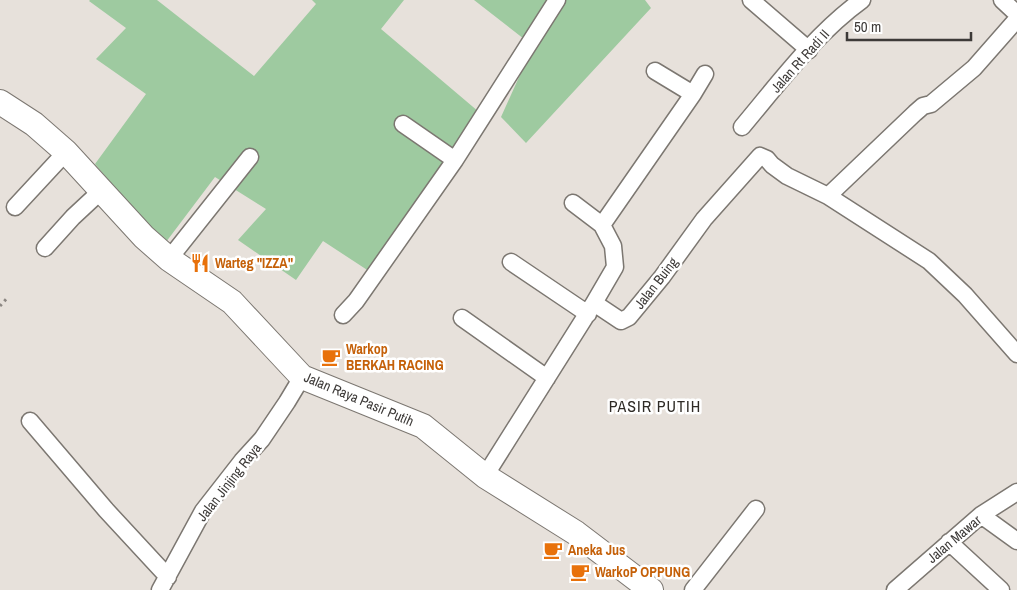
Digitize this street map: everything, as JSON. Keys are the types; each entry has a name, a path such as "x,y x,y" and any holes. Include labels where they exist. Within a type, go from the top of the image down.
{"street":[{"path":"751,0 809,50"},
{"name":"Jalan Rt Radi II","path":"742,127 809,50 851,8 862,0"},
{"path":"1002,0 1017,14"},
{"path":"343,316 356,301 455,160 554,1"},
{"path":"1017,19 974,68 931,104 923,106 915,113 828,196 929,261 965,295 1017,354"},
{"path":"655,71 693,94"},
{"path":"602,224 705,74"},
{"name":"Jalan Raya Pasir Putih","path":"0,102 34,124 66,152 144,237 169,259 232,302 302,377 423,426 485,476 576,534 651,590"},
{"path":"404,124 455,160"},
{"path":"15,207 66,152"},
{"name":"Jalan Buing","path":"591,309 621,320 629,317 704,219 760,156 767,159 787,176 828,196"},
{"path":"169,259 250,157"},
{"path":"45,248 102,190"},
{"path":"485,476 591,309 615,267 613,246 602,224 573,204"},
{"path":"511,262 591,309"},
{"path":"462,318 547,378"},
{"name":"Jalan Jinjing Raya","path":"164,584 203,511 262,439 302,377"},
{"path":"30,421 106,510 164,584"},
{"name":"Jalan Mawar","path":"895,590 981,515 1017,492"},
{"path":"693,590 756,509"},
{"path":"981,515 1017,541"},
{"path":"949,542 995,588"}],"path":[{"path":"0,306 8,297"}],"green space":[{"path":"90,0 157,0 254,76 316,4 312,0 404,0 381,29 479,112 381,279 323,241 296,280 238,240 266,209 215,177 163,246 95,164 146,94 96,59 126,28"},
{"path":"474,0 645,0 651,8 526,143 501,117 533,46"}],"place":[{"name":"Warteg \"IZZA\"","path":"200,263"},
{"name":"Warkop BERKAH RACING","path":"331,357"},
{"name":"Aneka Jus","path":"553,550"},
{"name":"WarkoP OPPUNG","path":"580,572"}],"district":[{"name":"PASIR PUTIH","path":"655,406"}]}
